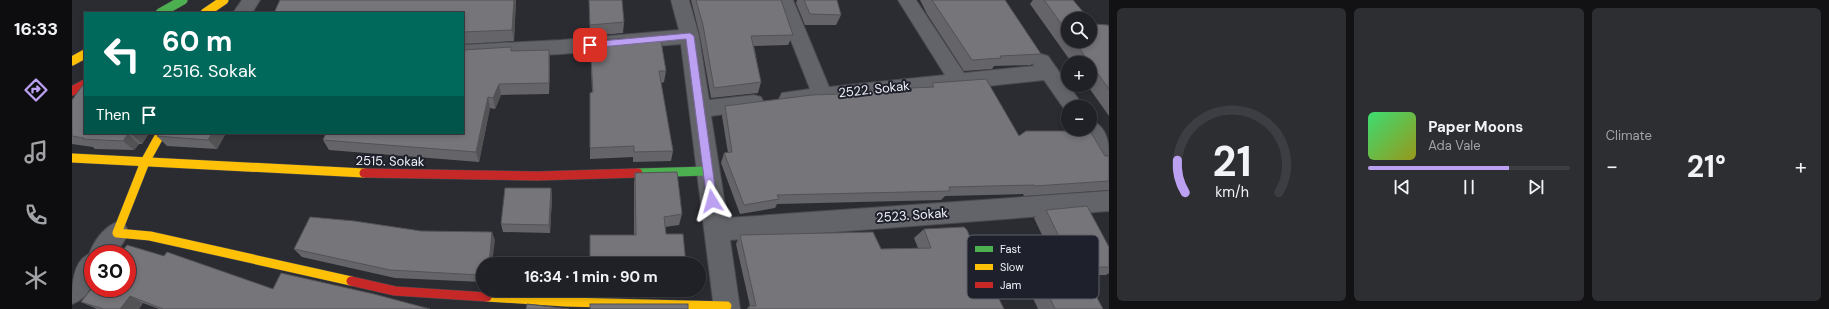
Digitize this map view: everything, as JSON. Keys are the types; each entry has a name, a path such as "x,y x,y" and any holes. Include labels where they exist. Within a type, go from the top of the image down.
{"street":[{"path":"162,12 183,0"},
{"path":"206,12 224,0"},
{"path":"243,12 251,0"},
{"path":"117,233 150,236 395,291 566,302 727,308 690,36 680,0"},
{"path":"784,0 822,94"},
{"path":"907,0 959,81"},
{"path":"464,52 561,47 690,36"},
{"path":"1031,46 1069,100"},
{"path":"72,61 84,55"},
{"name":"2522. Sokak","path":"700,109 822,94 1048,72"},
{"path":"72,91 84,85"},
{"path":"108,245 117,233 145,162 160,134"},
{"path":"1095,136 1109,154"},
{"name":"2515. Sokak","path":"72,158 341,173 529,176 708,171"},
{"name":"2523. Sokak","path":"716,230 1109,201"},
{"path":"72,292 84,276"}],"building":[{"path":"280,0 514,0 512,30 464,32 464,12 274,12"},
{"path":"589,0 622,0 624,22 590,25"},
{"path":"696,0 781,0 793,35 751,36 761,82 714,88 703,25"},
{"path":"804,0 837,0 841,15 810,14"},
{"path":"932,0 1005,0 1041,54 1000,56 1001,58 972,60"},
{"path":"1044,0 1073,0 1083,12 1061,12 1061,23"},
{"path":"1097,24 1108,25 1109,89 1097,73 1097,56 1085,56 1079,48 1097,48"},
{"path":"625,38 625,43 661,41 666,71 659,71 673,151 634,152 634,146 590,148 590,93 593,92 590,41"},
{"path":"511,47 511,51 549,50 549,83 499,84 493,98 488,97 476,152 323,140 326,134 464,134 464,50"},
{"path":"986,79 1019,136 1026,131 1061,131 1061,136 1093,136 1105,156 1109,156 1109,181 1035,186 949,187 950,191 777,195 779,199 744,205 724,153 732,152 725,106 812,95 868,93 866,90 934,87 932,83"},
{"path":"84,83 84,134 128,134 123,141 83,139 84,138 72,136 72,100"},
{"path":"158,134 211,134 208,140 157,136"},
{"path":"677,172 682,214 664,217 666,234 683,234 685,257 590,257 590,235 636,235 635,173"},
{"path":"505,188 551,188 549,225 501,224"},
{"path":"1087,206 1109,247 1109,267 1099,267 1099,235 1058,235 1046,210"},
{"path":"310,217 354,221 421,231 492,232 490,257 476,257 476,275 390,270 294,249"},
{"path":"964,227 967,230 969,235 967,235 967,299 999,299 1004,309 749,309 749,306 756,306 740,235 873,232 881,249 931,248 924,229"},
{"path":"136,248 164,256 167,252 273,289 281,273 374,294 430,309 163,309 133,297 136,297"},
{"path":"85,297 129,297 120,309 104,309 81,302"},
{"path":"1050,299 1098,299 1103,309 1055,309"},
{"path":"527,304 569,309 526,309"},
{"path":"590,304 688,304 688,309 590,309"}],"traffic: fast":[{"path":"162,12 183,0"},
{"path":"638,173 708,171"}],"traffic: slow":[{"path":"206,12 224,0"},
{"path":"72,61 84,55"},
{"path":"160,134 145,162 117,233 150,236 351,281"},
{"path":"72,158 364,173"},
{"path":"487,297 566,302 727,306"}],"traffic: jam":[{"path":"72,91 84,85"},
{"path":"364,173 537,176 638,173"},
{"path":"351,281 395,291 476,296"}],"route":[{"path":"590,45 690,36 712,201"}]}
